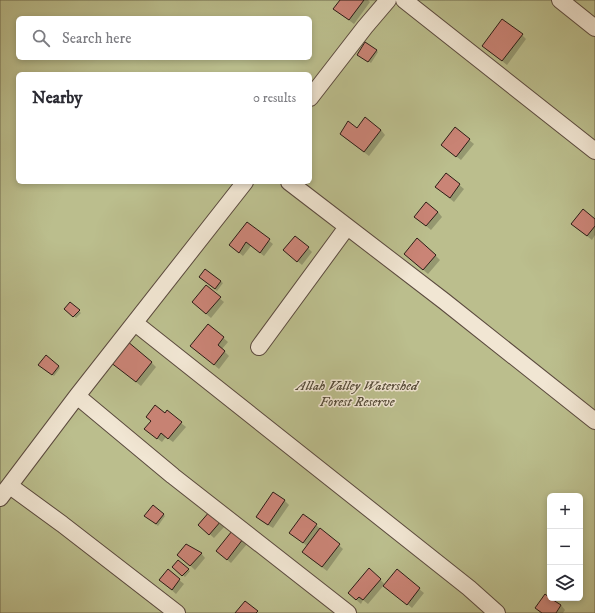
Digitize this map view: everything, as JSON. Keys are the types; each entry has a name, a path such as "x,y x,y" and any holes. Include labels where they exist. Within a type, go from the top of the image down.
{"street":[{"path":"312,95 388,0"},
{"path":"404,0 595,151"},
{"path":"560,0 595,28"},
{"path":"177,613 62,524 5,492 77,396 243,184"},
{"path":"292,184 451,306 595,420"},
{"path":"259,347 347,227"},
{"path":"135,324 468,588 497,613"},
{"path":"77,396 173,476 348,613"}],"green space":[{"name":"Allah Valley Watershed Forest Reserve","path":"0,0 595,0 595,613 0,613"}],"building":[{"path":"340,0 364,0 349,20 333,9"},
{"path":"502,19 523,34 502,61 482,46"},
{"path":"365,42 377,50 368,62 357,55"},
{"path":"365,117 381,130 364,152 340,134 348,121 357,128"},
{"path":"455,127 470,139 456,157 441,145"},
{"path":"446,173 460,184 450,198 435,187"},
{"path":"426,202 438,212 426,226 414,217"},
{"path":"583,209 595,219 595,226 587,236 571,224"},
{"path":"247,222 270,239 260,253 246,242 239,253 229,245"},
{"path":"295,236 309,247 297,262 283,250"},
{"path":"417,238 436,255 423,270 404,254"},
{"path":"205,269 221,281 215,289 199,277"},
{"path":"206,285 221,297 206,314 192,302"},
{"path":"70,302 80,310 73,317 64,309"},
{"path":"208,324 224,337 218,345 225,351 214,365 190,346"},
{"path":"127,341 152,362 136,382 110,362"},
{"path":"46,355 59,366 52,375 38,365"},
{"path":"155,405 165,413 167,410 182,422 168,439 161,433 157,439 144,429 151,421 146,417"},
{"path":"273,492 285,500 268,525 256,517"},
{"path":"153,505 164,514 156,524 144,516"},
{"path":"210,511 221,521 209,535 198,525"},
{"path":"303,514 317,524 303,543 289,533"},
{"path":"320,528 340,544 322,567 302,552"},
{"path":"232,531 243,539 227,560 216,551"},
{"path":"186,544 202,553 190,566 177,555"},
{"path":"178,560 189,569 182,576 172,567"},
{"path":"369,568 381,579 363,600 359,597 356,600 348,593"},
{"path":"168,569 180,579 172,590 159,580"},
{"path":"397,569 420,588 407,605 383,586"},
{"path":"545,594 547,596 547,601 555,601 561,605 556,613 542,613 535,608"},
{"path":"245,601 258,611 256,613 235,613"}]}
